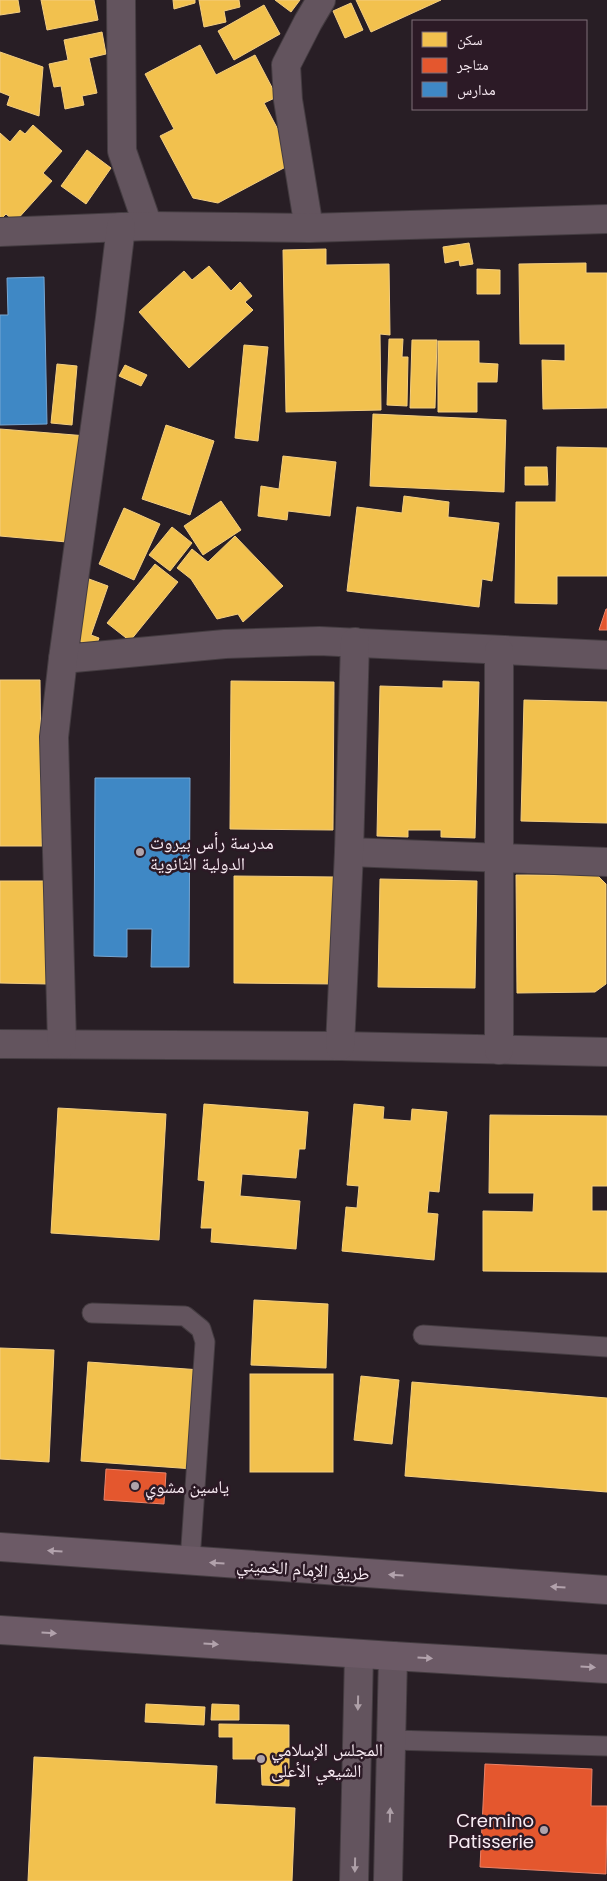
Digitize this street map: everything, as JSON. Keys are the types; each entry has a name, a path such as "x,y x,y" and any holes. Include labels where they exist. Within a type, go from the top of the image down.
{"highway":[{"name":"طريق الإمام الخميني","path":"0,1547 607,1590"},
{"path":"0,1630 359,1654 607,1668"}],"street":[{"path":"121,0 122,151 148,226"},
{"path":"309,228 288,100 286,65 308,22 322,0"},
{"path":"0,232 148,226 309,228 607,219"},
{"path":"62,1044 54,737 121,227"},
{"path":"63,659 225,644 355,642 499,651 607,655"},
{"path":"340,1046 355,642"},
{"path":"499,651 499,1050"},
{"path":"348,852 607,862"},
{"path":"0,1044 340,1046 607,1052"},
{"path":"354,1881 359,1654"},
{"path":"388,1881 393,1656"}],"lane":[{"path":"92,1312 185,1316 202,1329 204,1342 190,1561"},
{"path":"424,1335 607,1347"},
{"path":"392,1740 607,1746"}],"building: سكن":[{"path":"0,0 18,0 20,12 0,15"},
{"path":"41,0 94,0 98,20 47,30"},
{"path":"173,0 195,0 195,3 174,9"},
{"path":"199,0 239,0 240,7 224,11 226,22 204,27"},
{"path":"275,0 300,0 291,12"},
{"path":"356,0 441,0 371,32"},
{"path":"351,3 363,30 345,38 333,11"},
{"path":"264,5 280,34 234,60 218,31"},
{"path":"102,32 106,54 89,58 97,93 82,96 84,105 65,109 61,86 54,87 49,64 68,60 64,40"},
{"path":"200,45 216,75 255,55 277,97 264,103 295,162 218,203 193,198 160,136 174,129 145,74"},
{"path":"0,52 43,67 39,116 7,105 10,96 0,92"},
{"path":"33,125 62,151 43,173 52,181 15,222 6,214 0,220 0,133 10,142 20,130 25,134"},
{"path":"87,150 111,168 86,204 61,186"},
{"path":"469,243 473,264 460,266 459,260 445,263 443,247"},
{"path":"326,249 326,265 389,264 390,335 380,334 381,410 286,412 283,250"},
{"path":"586,263 586,273 607,273 607,408 543,409 542,360 565,361 565,344 520,344 519,264"},
{"path":"209,266 231,291 240,282 252,296 245,302 253,310 189,368 139,312 184,271 192,280"},
{"path":"477,269 500,270 500,294 477,294"},
{"path":"389,339 403,339 402,357 408,357 407,406 387,405"},
{"path":"412,340 437,340 435,408 410,408"},
{"path":"438,341 479,341 479,363 498,364 497,382 477,382 477,412 438,412"},
{"path":"244,345 268,347 258,441 235,438"},
{"path":"57,364 77,366 72,425 51,423"},
{"path":"125,365 147,375 141,386 119,376"},
{"path":"373,414 506,420 504,492 370,486"},
{"path":"166,425 214,441 190,515 142,499"},
{"path":"0,429 87,436 78,543 0,536"},
{"path":"557,447 607,448 607,576 557,576 557,604 515,603 516,502 556,502"},
{"path":"283,456 336,462 330,516 288,511 287,520 258,516 261,486 279,489"},
{"path":"525,467 547,467 548,485 525,485"},
{"path":"404,496 449,502 448,517 499,523 492,581 482,579 479,607 347,591 357,507 402,513"},
{"path":"221,501 241,530 203,555 184,526"},
{"path":"124,508 160,524 134,580 99,564"},
{"path":"172,527 192,543 170,571 149,555"},
{"path":"235,536 283,586 243,622 238,614 217,619 191,579 177,568 192,549 208,562"},
{"path":"155,564 178,582 130,641 107,623"},
{"path":"89,579 108,586 91,635 99,638 96,647 69,638"},
{"path":"0,680 40,680 42,846 0,846"},
{"path":"231,681 334,682 333,830 230,829"},
{"path":"443,681 479,682 475,838 441,837 441,830 408,830 408,837 377,836 380,686 443,688"},
{"path":"524,700 607,702 607,823 521,821"},
{"path":"516,875 597,875 606,884 606,984 595,992 517,993"},
{"path":"234,876 336,877 335,984 234,983"},
{"path":"380,879 477,881 475,988 378,987"},
{"path":"0,881 48,881 48,984 0,983"},
{"path":"204,1104 308,1112 305,1149 299,1149 296,1178 242,1174 240,1196 300,1201 296,1249 211,1242 212,1228 201,1228 205,1181 198,1180"},
{"path":"354,1104 384,1107 383,1119 411,1121 412,1109 447,1112 439,1192 429,1191 427,1213 438,1214 434,1260 342,1251 346,1207 357,1208 359,1186 347,1185"},
{"path":"58,1108 166,1114 159,1240 51,1233"},
{"path":"490,1115 607,1116 607,1186 592,1186 592,1211 607,1211 607,1272 483,1271 483,1211 533,1212 534,1193 489,1193"},
{"path":"254,1300 328,1304 326,1368 251,1365"},
{"path":"0,1348 54,1350 49,1462 0,1459"},
{"path":"88,1362 201,1370 194,1469 81,1461"},
{"path":"250,1374 333,1374 333,1472 250,1472"},
{"path":"361,1376 399,1380 392,1444 354,1440"},
{"path":"412,1382 607,1398 607,1492 405,1476"},
{"path":"146,1704 205,1707 204,1725 145,1722"},
{"path":"212,1704 239,1705 239,1720 211,1720"},
{"path":"219,1724 289,1725 289,1786 262,1785 261,1759 233,1759 233,1737 219,1737"},
{"path":"34,1757 217,1766 215,1804 295,1808 292,1881 28,1881"}],"building: متاجر":[{"path":"606,609 607,630 599,630"},
{"path":"106,1469 166,1473 164,1504 104,1500"},
{"name":"Cremino Patisserie","path":"485,1764 592,1769 591,1806 607,1806 606,1874 480,1867"}],"building: مدارس":[{"path":"44,277 47,424 0,425 0,315 8,315 7,278"},
{"path":"95,778 190,778 189,967 151,967 152,929 127,929 127,957 94,956"}],"place":[{"name":"مدرسة رأس بيروت الدولية الثانوية","path":"140,852"},
{"name":"ياسين مشوي","path":"135,1486"},
{"name":"المجلس الإسلامي الشيعي الأعلى","path":"261,1759"},
{"name":"Cremino Patisserie","path":"544,1830"}]}
